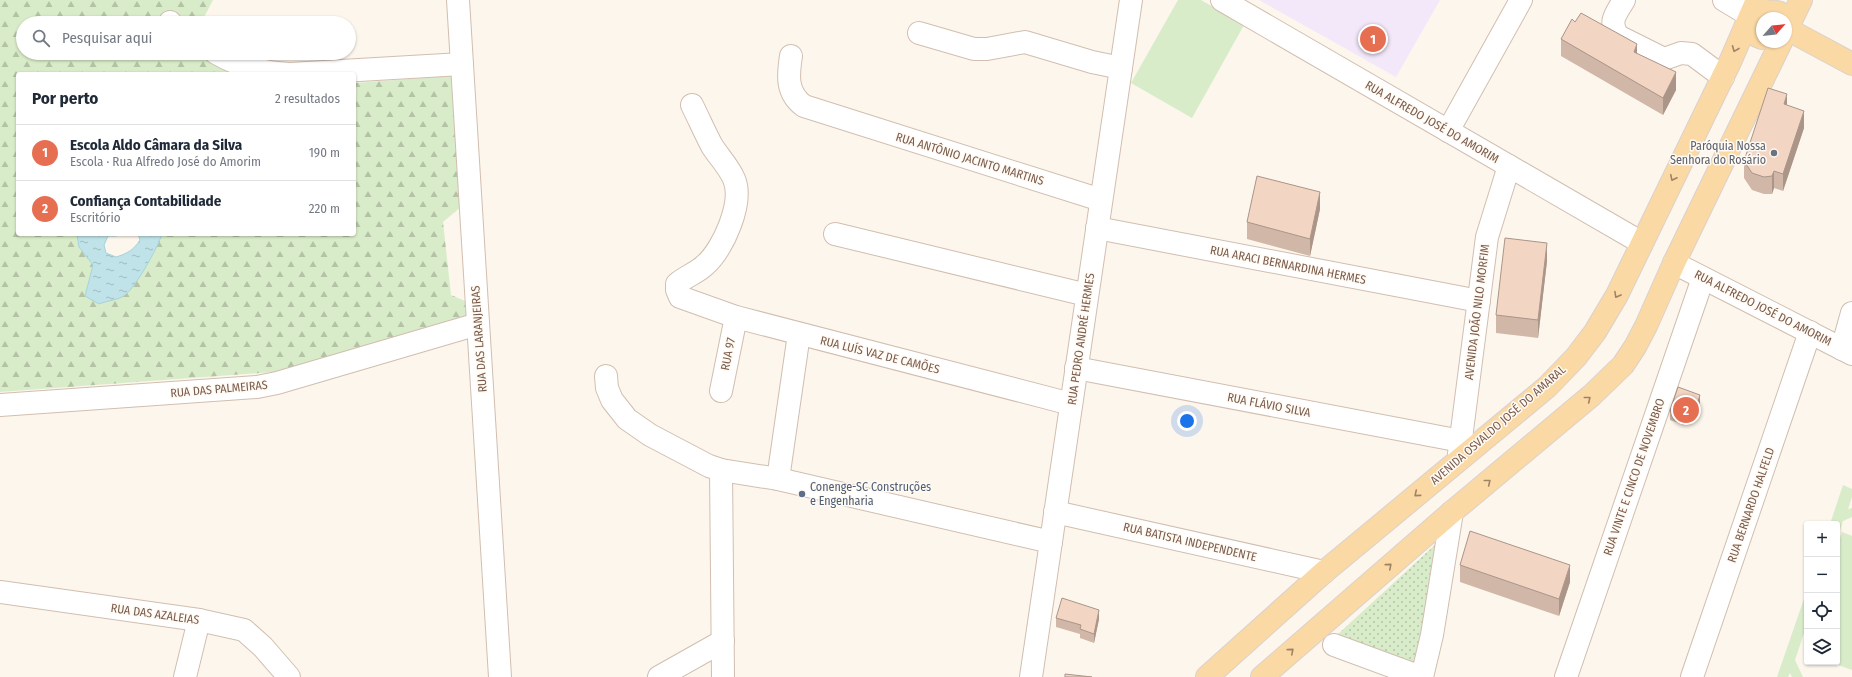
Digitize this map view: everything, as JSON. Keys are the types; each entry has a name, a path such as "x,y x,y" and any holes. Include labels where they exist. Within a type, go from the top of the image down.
{"main road":[{"path":"1792,15 1800,0"},
{"path":"1756,35 1751,29 1753,7 1769,3 1779,7 1780,12"},
{"name":"AVENIDA OSVALDO JOSÉ DO AMARAL","path":"1207,677 1460,450 1547,387 1576,357 1595,332 1617,296 1723,77 1753,7"},
{"path":"1792,33 1852,64"},
{"path":"1262,677 1452,512 1592,395 1618,370 1640,337 1776,48"}],"street":[{"name":"RUA DAS LARANJEIRAS","path":"458,0 500,677"},
{"name":"RUA PEDRO ANDRÉ HERMES","path":"1031,677 1131,0"},
{"name":"RUA ALFREDO JOSÉ DO AMORIM","path":"1222,0 1642,243"},
{"path":"1448,131 1521,0"},
{"path":"1624,0 1613,20 1614,29 1618,36 1664,59 1681,54 1692,54 1723,77"},
{"path":"1724,0 1753,7"},
{"path":"919,33 974,49 987,49 1025,42 1092,62 1121,68"},
{"name":"RUA ANTÔNIO JACINTO MARTINS","path":"791,56 788,76 790,87 797,99 804,106 1101,200"},
{"path":"231,60 251,69 264,72"},
{"path":"319,72 462,64"},
{"name":"RUA LUÍS VAZ DE CAMÕES","path":"692,105 712,146 734,179 737,189 735,204 728,230 719,247 705,265 685,277 677,284 677,290 680,297 736,317 1071,404"},
{"name":"AVENIDA JOÃO NILO MORFIM","path":"1460,450 1478,302 1491,221 1509,166"},
{"name":"RUA ARACI BERNARDINA HERMES","path":"1097,228 1478,302"},
{"path":"835,234 1087,295"},
{"name":"RUA ALFREDO JOSÉ DO AMORIM","path":"1674,263 1847,351"},
{"name":"RUA VINTE E CINCO DE NOVEMBRO","path":"1566,677 1703,278"},
{"path":"1847,351 1852,313"},
{"name":"RUA 97","path":"721,392 736,317"},
{"name":"RUA DAS PALMEIRAS","path":"0,405 257,387 277,383 478,324"},
{"name":"RUA BERNARDO HALFELD","path":"1692,677 1810,332"},
{"path":"778,479 799,334"},
{"name":"RUA FLÁVIO SILVA","path":"1076,368 1460,450"},
{"path":"606,376 607,388 612,400 627,419 650,435 694,459 721,470 778,479 1051,542"},
{"path":"721,470 723,677"},
{"name":"RUA BATISTA INDEPENDENTE","path":"1055,512 1324,572"},
{"path":"1334,645 1422,677 1432,635 1452,512"},
{"name":"RUA DAS AZALEIAS","path":"0,592 199,620 244,630 263,647 289,677"},
{"path":"185,677 199,620"},
{"path":"659,677 723,641"}],"shaded area":[{"path":"1259,0 1440,0 1396,77"}],"green space":[{"path":"0,0 213,0 205,16 16,16 16,60 219,60 227,72 16,72 16,236 77,236 79,247 93,265 85,296 125,295 151,258 161,236 356,236 356,83 451,76 462,206 443,222 451,295 470,303 471,321 274,372 0,392"},
{"path":"1178,0 1201,0 1244,25 1192,118 1131,83"},
{"path":"1843,485 1852,489 1852,497 1848,509 1852,508 1852,517 1843,521 1840,530 1840,521 1831,521"},
{"path":"1842,532 1852,536 1852,670 1838,665 1840,665 1840,538"},
{"path":"1438,542 1417,667 1336,636"},
{"path":"1804,599 1804,633 1795,660 1803,677 1792,677 1790,673 1788,677 1777,677"}],"water":[{"path":"77,236 108,236 104,245 106,253 116,257 132,249 140,240 139,236 161,236 146,266 130,291 119,298 99,304 85,296 93,265 79,247"}],"building":[{"path":"1581,13 1637,44 1634,52 1676,72 1663,98 1561,39 1572,19 1575,22"},
{"name":"Paróquia Nossa Senhora do Rosário","path":"1768,88 1787,94 1784,104 1804,111 1783,174 1774,171 1772,176 1764,177 1752,173 1744,161"},
{"path":"1257,176 1320,192 1310,239 1247,222"},
{"path":"1505,238 1547,243 1538,320 1496,315"},
{"path":"1678,387 1700,395 1695,411 1687,408 1684,416 1670,411"},
{"path":"1470,531 1570,565 1559,599 1460,565"},
{"path":"1062,598 1099,610 1094,634 1080,629 1081,625 1056,618"},
{"path":"1065,674 1092,677 1065,677"}],"place":[{"name":"Escola Aldo Câmara da Silva","path":"1373,39"},
{"name":"Paróquia Nossa Senhora do Rosário","path":"1774,153"},
{"name":"Confiança Contabilidade","path":"1686,410"},
{"name":"Conenge-SC Construções e Engenharia","path":"802,494"}]}
